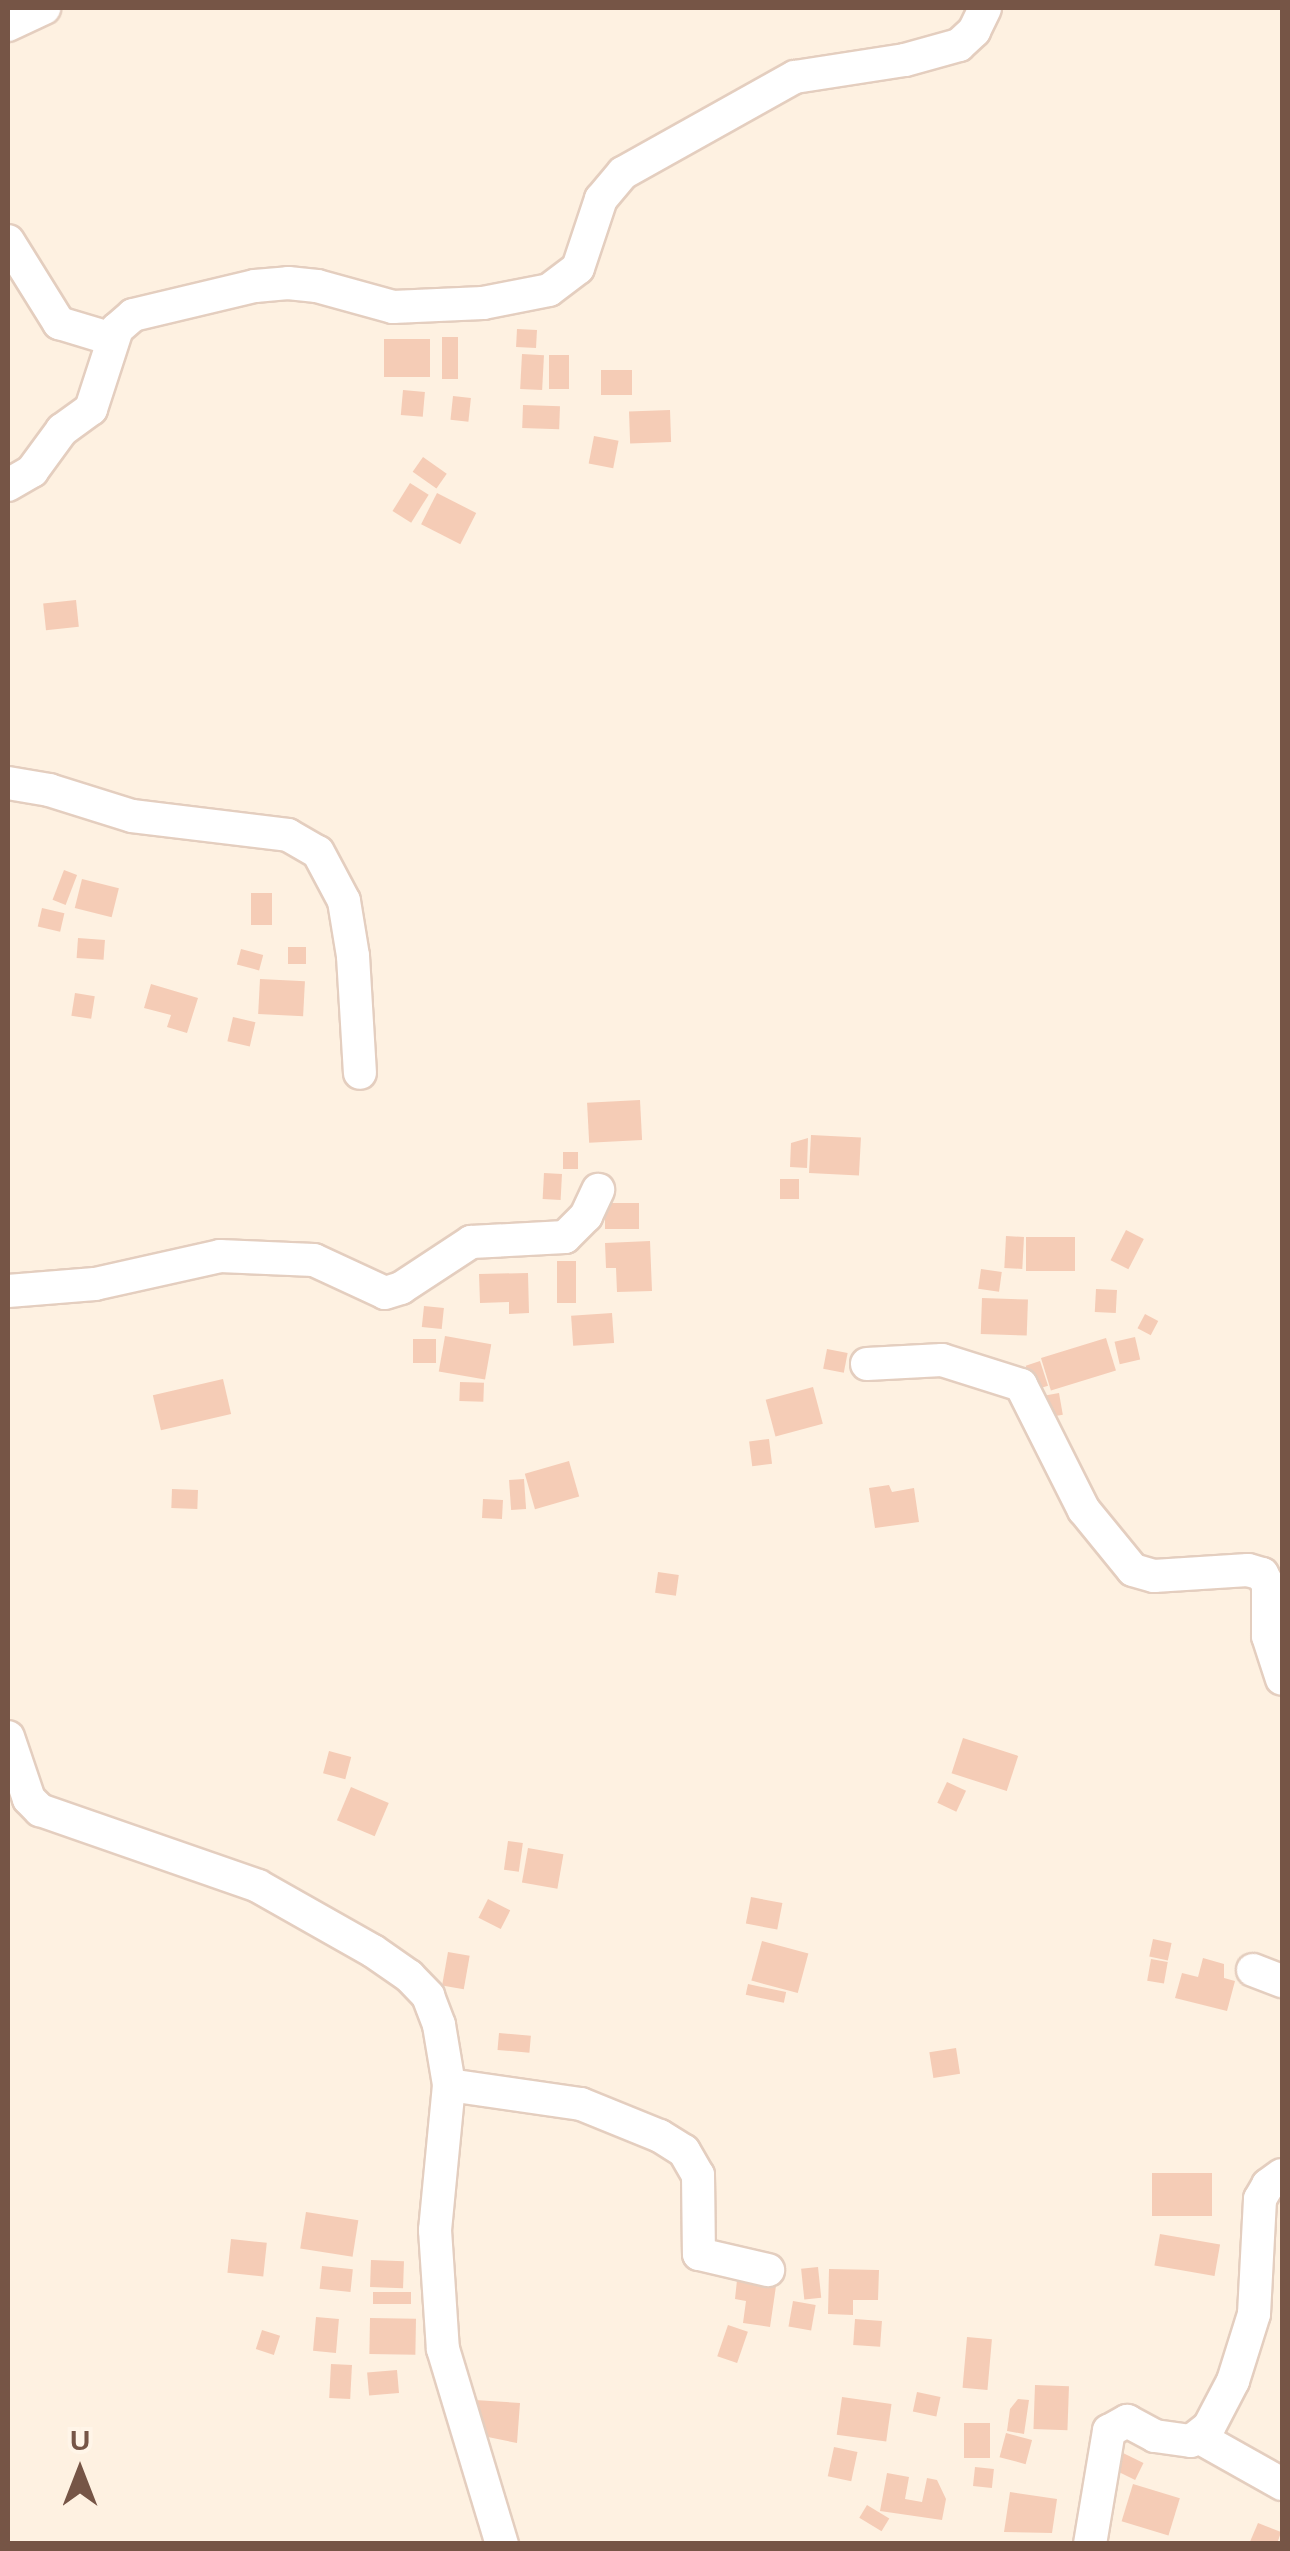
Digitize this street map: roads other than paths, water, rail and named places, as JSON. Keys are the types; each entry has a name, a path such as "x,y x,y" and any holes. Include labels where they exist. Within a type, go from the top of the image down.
{"street":[{"path":"8,25 44,8"},
{"path":"8,485 32,471 62,430 92,410 112,340 123,321 134,315 255,286 317,286 393,306 483,303 549,290 578,268 601,199 624,173 795,77 905,60 959,44 974,31 985,8"},
{"path":"8,241 58,323 112,340"},
{"path":"8,783 49,790 132,816 288,835 318,852 344,901 353,956 360,1074"},
{"path":"8,1290 95,1284 220,1256 324,1262 385,1293 400,1288 471,1242 565,1237 586,1216 598,1190"},
{"path":"867,1364 942,1360 1021,1385 1084,1510 1134,1570 1154,1576 1248,1570 1262,1574 1268,1584 1268,1636 1282,1679"},
{"path":"8,1736 29,1800 40,1810 258,1886 409,1976 434,2008 449,2085 435,2230 438,2309 452,2388 502,2544"},
{"path":"449,2085 581,2104 660,2136 684,2151 698,2175 700,2254 768,2270"},
{"path":"1200,2438 1240,2360 1258,2287 1260,2199 1268,2185 1282,2175"},
{"path":"1090,2544 1105,2472 1106,2440 1115,2425 1126,2421 1177,2441 1200,2438 1282,2484"}]}
